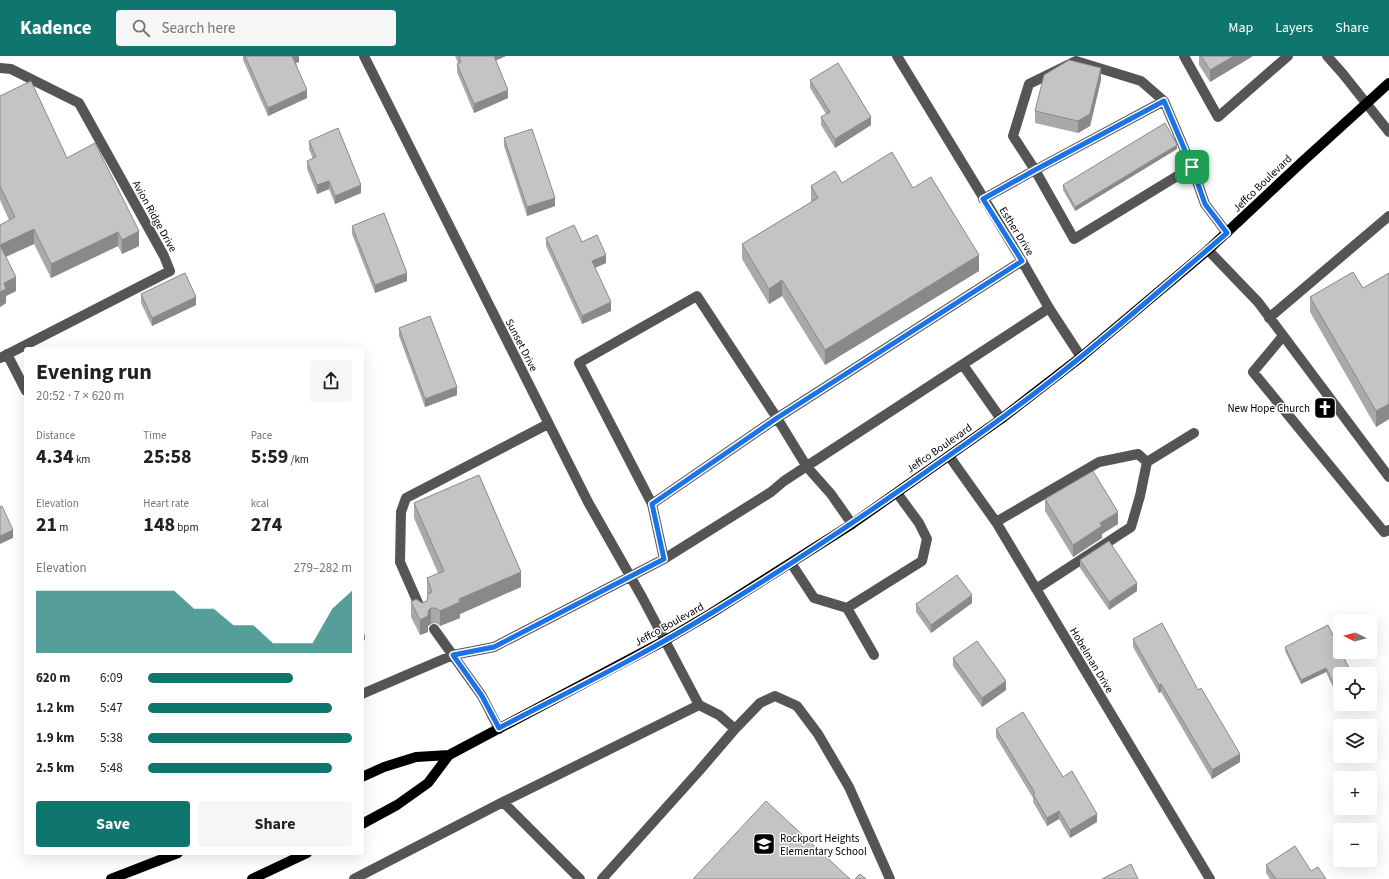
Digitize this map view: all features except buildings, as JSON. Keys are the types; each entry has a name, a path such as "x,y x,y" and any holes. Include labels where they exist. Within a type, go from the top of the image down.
{"main road":[{"name":"Jeffco Boulevard","path":"364,823 397,805 428,783 449,755 664,641 710,614 852,524 1001,419 1081,357 1208,250 1389,83"},
{"name":"Jeffco Boulevard","path":"364,776 384,767 416,757 449,755"},
{"path":"111,879 173,855"},
{"path":"252,879 303,855"}],"street":[{"name":"Sunset Drive","path":"364,56 588,502 630,576 699,705"},
{"name":"Esther Drive","path":"896,56 1022,261 1049,308 1081,357"},
{"path":"1184,56 1218,117 1288,56"},
{"path":"1327,56 1389,132"},
{"path":"1192,167 1074,239 1035,170 1013,136 1029,84 1076,61 1141,81 1164,101 1192,167 1205,204 1227,233"},
{"name":"Avion Ridge Drive","path":"0,68 11,69 79,103 164,256 170,271 4,356"},
{"path":"983,199 1164,101"},
{"path":"1269,318 1389,216"},
{"path":"1208,250 1258,302 1389,477"},
{"path":"652,504 777,418 1022,261"},
{"path":"664,559 652,504 579,363 697,296 777,418 807,467 831,494 852,524"},
{"path":"364,693 453,655 494,647 664,559 771,492 784,481 1049,308"},
{"path":"1283,336 1253,372 1384,532 1389,530"},
{"path":"4,356 24,388"},
{"path":"963,365 1001,419"},
{"path":"422,612 400,562 401,512 406,498 548,424"},
{"path":"1036,589 1131,527 1140,496 1147,462 1194,433"},
{"path":"996,522 1099,462 1138,454 1147,462"},
{"name":"Hobelman Drive","path":"949,456 996,522 1210,879"},
{"path":"847,608 922,561 927,539 919,523 897,493"},
{"path":"791,563 814,598 847,608 874,655"},
{"path":"434,629 482,696 499,728"},
{"path":"602,879 735,729 760,703 775,696 797,706 818,734 849,787 890,879"},
{"path":"354,879 502,802 699,705 719,715 735,729"},
{"path":"502,802 580,879"}],"place":[{"name":"New Hope Church","path":"1325,408"},
{"name":"Rockport Heights Elementary School","path":"764,844"}],"route":[{"path":"1164,101 1192,167 1205,204 1227,233 1081,357 1001,419 897,493 791,563 664,641 499,728 482,696 453,655 494,647 664,559 652,504 777,418 1022,261 983,199 1164,101"}]}
